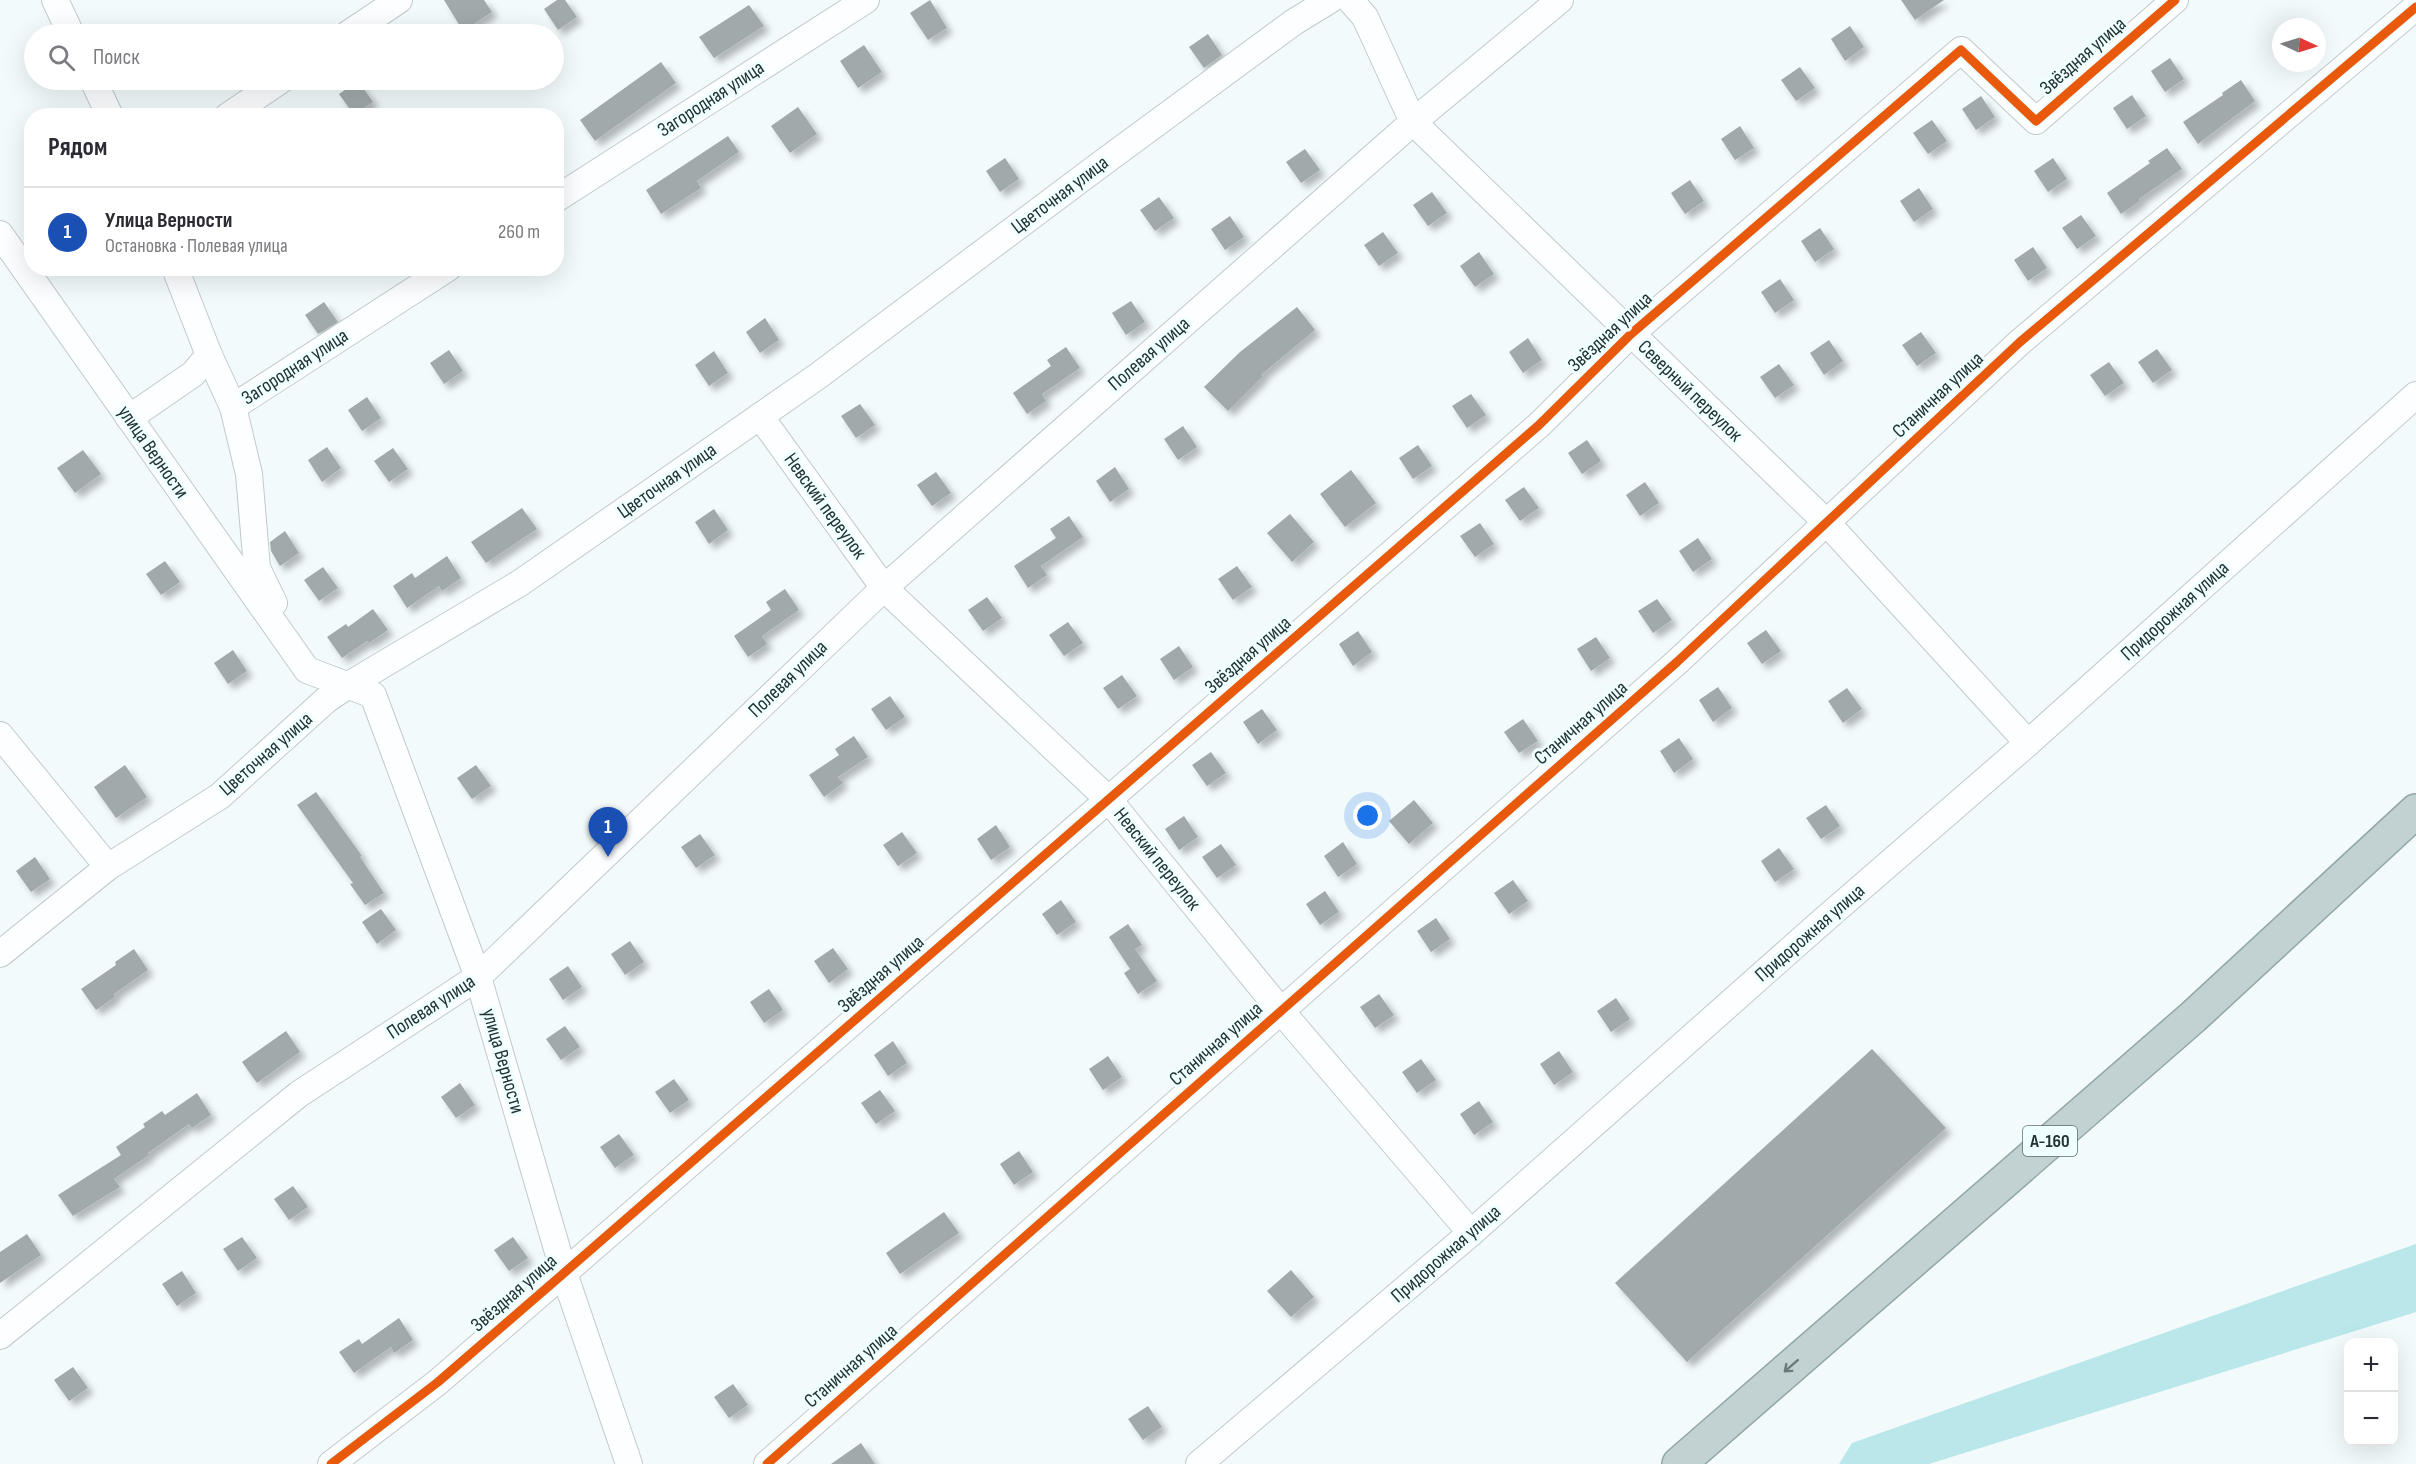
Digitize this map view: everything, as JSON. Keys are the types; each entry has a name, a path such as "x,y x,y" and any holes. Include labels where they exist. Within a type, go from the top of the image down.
{"highway":[{"name":"А-160","path":"1679,1464 2193,1017 2416,811"},
{"name":"А-160","path":"1710,1464 2158,1071 2416,835"}],"street":[{"path":"55,0 66,24"},
{"path":"363,24 399,0"},
{"name":"Загородная улица","path":"564,194 866,0"},
{"name":"Цветочная улица","path":"0,954 108,867 220,796 326,700 520,583 818,376 1285,29 1330,0"},
{"name":"Северный переулок","path":"1350,0 1365,17 1413,122 1828,524 2028,743"},
{"name":"Полевая улица","path":"0,1336 299,1094 478,977 884,588 1413,122 1560,0"},
{"name":"Звёздная улица","path":"331,1464 438,1382 564,1274 1539,425 1631,334 1960,50 2036,121 2175,0"},
{"name":"Станичная улица","path":"767,1464 1668,670 1828,524 2020,342 2416,7"},
{"path":"98,90 106,108"},
{"path":"240,108 266,90"},
{"name":"улица Верности","path":"0,234 24,268"},
{"name":"улица Верности","path":"29,276 308,670 373,695 478,977 564,1274 629,1464"},
{"path":"178,276 209,356 233,406 249,474 258,568 308,670"},
{"name":"Загородная улица","path":"233,406 436,276"},
{"path":"129,418 193,374 209,356"},
{"name":"Придорожная улица","path":"1198,1464 1471,1233 1817,926 2028,743 2416,395"},
{"name":"Невский переулок","path":"760,416 884,588 1109,800 1281,1011 1471,1233"},
{"path":"0,735 108,867"}],"shaded area":[{"path":"2416,1244 2416,1312 1929,1464 1839,1464 1852,1443"}],"building":[{"path":"444,0 484,0 492,12 474,24 459,24"},
{"path":"557,0 565,0 577,17 564,26 564,24 554,24 544,9"},
{"path":"930,0 947,28 928,40 910,13"},
{"path":"1901,0 1944,0 1915,20"},
{"path":"749,5 764,26 714,58 699,37"},
{"path":"1850,26 1864,47 1845,61 1831,39"},
{"path":"1208,34 1222,55 1204,68 1189,47"},
{"path":"864,45 882,72 858,88 840,61"},
{"path":"2170,58 2184,79 2165,92 2151,71"},
{"path":"661,62 676,83 595,141 580,120"},
{"path":"1800,67 1815,88 1796,101 1781,80"},
{"path":"2241,80 2255,101 2198,144 2183,122"},
{"path":"345,90 364,90 373,102 364,108 349,108 339,94"},
{"path":"2132,95 2146,116 2127,129 2113,108"},
{"path":"1981,96 1995,117 1976,130 1962,109"},
{"path":"798,107 817,134 790,153 771,126"},
{"path":"1932,120 1947,141 1928,154 1913,133"},
{"path":"1740,126 1754,148 1735,160 1721,139"},
{"path":"728,136 739,152 697,181 701,188 661,214 646,190"},
{"path":"2167,148 2182,169 2121,214 2107,193 2150,163 2148,161"},
{"path":"1305,149 1320,170 1301,183 1286,162"},
{"path":"1005,158 1019,179 1000,192 986,171"},
{"path":"2053,158 2067,179 2048,192 2034,171"},
{"path":"1690,180 1704,201 1685,214 1671,193"},
{"path":"1919,188 1933,209 1914,222 1900,201"},
{"path":"1432,192 1447,213 1428,226 1413,205"},
{"path":"1159,197 1174,218 1155,231 1140,210"},
{"path":"2081,215 2096,236 2077,249 2062,228"},
{"path":"1230,216 1244,237 1225,250 1211,229"},
{"path":"1820,228 1834,249 1815,262 1801,241"},
{"path":"1383,232 1398,253 1379,266 1364,245"},
{"path":"2033,247 2047,268 2028,281 2014,260"},
{"path":"1479,252 1494,274 1475,287 1460,266"},
{"path":"1780,279 1794,300 1775,313 1761,292"},
{"path":"1131,301 1145,322 1126,335 1112,313"},
{"path":"324,302 338,322 318,334 305,315"},
{"path":"1297,307 1315,330 1261,375 1263,376 1228,411 1204,387 1240,352"},
{"path":"765,318 779,340 760,353 746,332"},
{"path":"1921,332 1936,353 1917,366 1902,345"},
{"path":"1528,338 1542,360 1523,373 1509,352"},
{"path":"1829,340 1843,361 1824,375 1810,353"},
{"path":"1066,347 1080,368 1042,394 1046,401 1027,414 1013,393 1051,366 1047,360"},
{"path":"2157,349 2172,370 2153,383 2138,362"},
{"path":"449,350 463,371 444,384 430,363"},
{"path":"714,351 728,373 709,386 695,365"},
{"path":"2109,362 2124,383 2105,396 2090,375"},
{"path":"1779,364 1794,385 1775,398 1760,377"},
{"path":"1471,394 1486,415 1467,428 1452,406"},
{"path":"367,397 381,418 362,431 348,410"},
{"path":"860,404 875,425 856,438 841,416"},
{"path":"1183,426 1197,447 1178,460 1164,439"},
{"path":"1587,440 1601,461 1582,474 1568,453"},
{"path":"1418,445 1432,466 1413,479 1399,458"},
{"path":"327,447 341,468 322,482 308,460"},
{"path":"393,448 408,469 389,482 374,461"},
{"path":"83,450 101,474 75,493 57,468"},
{"path":"1115,467 1129,489 1110,502 1096,481"},
{"path":"1351,470 1376,503 1345,527 1320,494"},
{"path":"936,472 951,493 932,506 917,485"},
{"path":"1645,482 1659,503 1640,516 1626,495"},
{"path":"1524,487 1539,508 1520,521 1505,500"},
{"path":"522,508 537,529 486,563 471,542"},
{"path":"714,509 728,530 709,544 695,522"},
{"path":"1290,514 1314,542 1292,562 1267,533"},
{"path":"1069,516 1083,537 1041,566 1047,575 1028,588 1014,566 1056,538 1050,529"},
{"path":"1480,523 1494,544 1475,557 1460,536"},
{"path":"285,531 299,553 280,566 271,551 270,542"},
{"path":"1698,538 1712,559 1693,572 1679,551"},
{"path":"447,556 461,578 442,591 439,586 407,608 393,586 412,573 415,578"},
{"path":"165,561 180,582 161,595 146,574"},
{"path":"1237,566 1252,587 1233,600 1218,579"},
{"path":"323,567 338,588 319,601 304,580"},
{"path":"785,589 799,610 762,636 767,644 748,657 734,636 771,610 766,602"},
{"path":"987,597 1002,618 983,631 968,610"},
{"path":"1657,599 1672,620 1653,633 1638,611"},
{"path":"373,609 388,630 342,658 327,637 346,624 348,627"},
{"path":"1068,622 1083,643 1064,656 1049,635"},
{"path":"1766,630 1781,651 1762,664 1747,643"},
{"path":"1358,631 1372,652 1353,666 1339,644"},
{"path":"1596,637 1610,658 1591,671 1577,649"},
{"path":"1179,646 1193,667 1174,680 1160,659"},
{"path":"233,650 247,671 228,684 214,663"},
{"path":"1122,675 1137,696 1118,709 1103,688"},
{"path":"1718,687 1732,708 1713,722 1699,700"},
{"path":"1847,688 1862,709 1843,723 1828,701"},
{"path":"890,696 905,717 886,730 871,709"},
{"path":"1262,709 1277,730 1258,744 1243,722"},
{"path":"1523,719 1538,741 1519,753 1504,732"},
{"path":"854,736 868,757 838,777 843,783 824,797 809,775 839,755 835,749"},
{"path":"1679,738 1693,759 1674,773 1660,751"},
{"path":"1211,752 1226,773 1207,786 1192,765"},
{"path":"125,765 147,797 116,818 94,787"},
{"path":"476,765 491,786 472,799 457,778"},
{"path":"316,792 362,856 360,857 384,893 365,905 350,884 353,883 297,805"},
{"path":"1414,800 1433,823 1409,844 1389,821"},
{"path":"1826,805 1840,826 1821,839 1806,818"},
{"path":"1184,816 1198,837 1179,850 1165,829"},
{"path":"996,825 1010,847 991,860 977,839"},
{"path":"902,832 917,853 898,866 883,845"},
{"path":"700,834 715,855 696,868 681,847"},
{"path":"1343,842 1357,864 1338,877 1324,856"},
{"path":"1221,844 1236,865 1217,878 1202,857"},
{"path":"1779,848 1794,869 1775,882 1761,861"},
{"path":"35,857 50,879 31,892 16,871"},
{"path":"1513,880 1528,901 1509,914 1494,893"},
{"path":"1325,891 1339,912 1320,925 1306,904"},
{"path":"1061,900 1076,922 1057,935 1042,914"},
{"path":"381,909 396,930 377,944 362,922"},
{"path":"1436,918 1450,939 1431,952 1417,931"},
{"path":"1128,924 1142,945 1135,949 1157,981 1138,994 1124,973 1130,969 1109,937"},
{"path":"630,941 644,962 625,975 611,954"},
{"path":"833,948 848,969 829,983 814,961"},
{"path":"134,949 148,970 96,1010 81,989 116,965 115,962"},
{"path":"568,966 582,987 563,1000 549,979"},
{"path":"769,989 783,1010 764,1023 750,1002"},
{"path":"1379,994 1394,1015 1375,1028 1360,1007"},
{"path":"1616,998 1630,1019 1611,1032 1597,1011"},
{"path":"565,1026 580,1047 561,1060 546,1039"},
{"path":"286,1031 300,1052 257,1083 242,1062"},
{"path":"893,1041 907,1063 888,1076 874,1055"},
{"path":"1872,1049 1946,1128 1687,1362 1615,1283"},
{"path":"1559,1051 1573,1072 1554,1085 1540,1064"},
{"path":"1108,1056 1122,1077 1103,1090 1089,1069"},
{"path":"1421,1059 1436,1080 1417,1093 1402,1072"},
{"path":"674,1079 689,1100 670,1113 655,1092"},
{"path":"460,1083 475,1105 456,1118 441,1097"},
{"path":"880,1090 895,1111 876,1124 861,1103"},
{"path":"197,1093 211,1115 192,1128 189,1124 148,1153 149,1155 114,1179 120,1187 73,1216 58,1195 121,1155 116,1147 145,1127 143,1124 162,1111 165,1115"},
{"path":"1479,1101 1493,1122 1474,1135 1460,1114"},
{"path":"619,1134 634,1155 615,1168 600,1147"},
{"path":"1019,1151 1033,1172 1014,1185 1000,1164"},
{"path":"293,1186 308,1207 289,1220 274,1199"},
{"path":"944,1212 959,1233 900,1274 886,1253"},
{"path":"27,1234 41,1255 0,1283 0,1252"},
{"path":"242,1237 257,1258 238,1271 223,1249"},
{"path":"513,1237 528,1258 509,1271 494,1250"},
{"path":"1291,1270 1314,1297 1291,1317 1267,1291"},
{"path":"182,1271 196,1293 177,1306 162,1284"},
{"path":"399,1318 413,1340 394,1353 391,1347 354,1373 339,1352 359,1339 362,1344"},
{"path":"73,1367 88,1388 69,1401 54,1380"},
{"path":"733,1384 748,1405 729,1418 714,1397"},
{"path":"1148,1406 1162,1427 1143,1440 1128,1419"},
{"path":"861,1443 875,1464 831,1464"}],"cycle path":[{"path":"331,1464 438,1382 564,1273 1539,425 1631,334 1961,50 2036,121 2175,0"},
{"path":"767,1464 1677,662 2020,342 2416,7"}],"place":[{"name":"Улица Верности","path":"608,857"}]}
